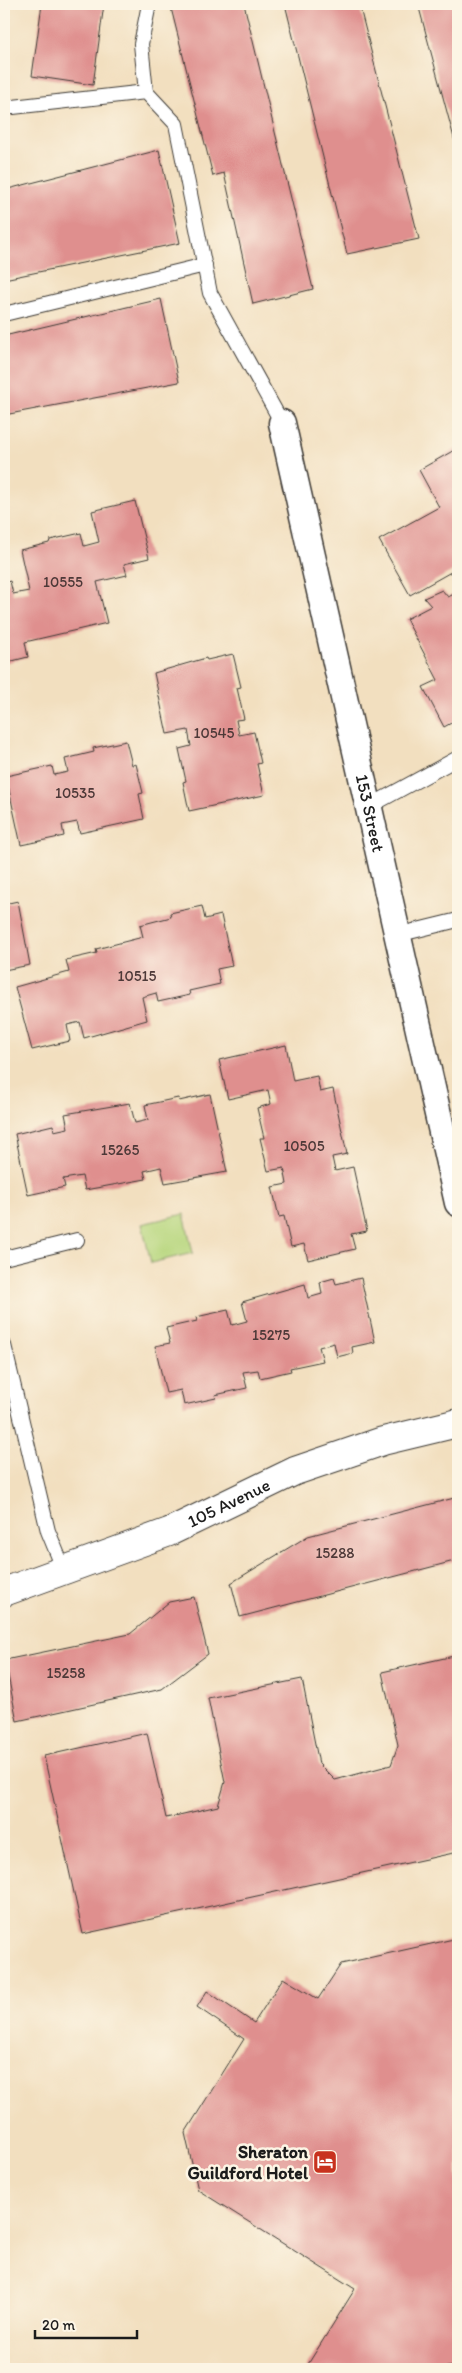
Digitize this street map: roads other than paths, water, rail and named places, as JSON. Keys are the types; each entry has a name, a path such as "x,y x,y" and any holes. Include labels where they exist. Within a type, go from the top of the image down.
{"street":[{"name":"153 Street","path":"282,422 458,1203"},
{"name":"105 Avenue","path":"4,1592 169,1532 295,1471 382,1441 458,1423"}],"lane":[{"path":"149,4 141,44 146,92 176,124 210,293 282,422"},
{"path":"4,108 146,92"},
{"path":"4,314 205,265"},
{"path":"368,807 458,758"},
{"path":"397,935 458,920"},
{"path":"4,1258 77,1240"},
{"path":"4,1345 48,1532 64,1570"}],"place":[{"name":"Sheraton Guildford Hotel","path":"325,2162"}]}
